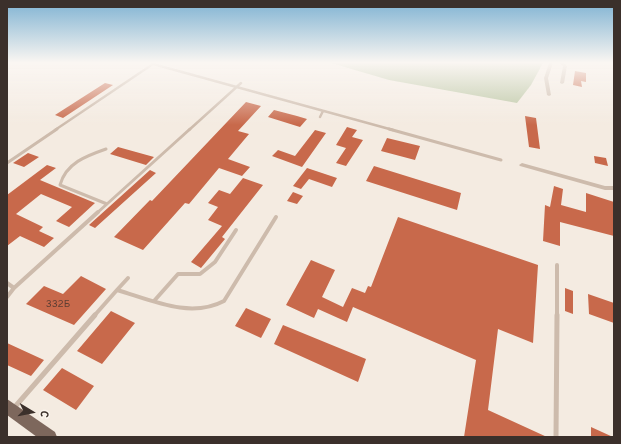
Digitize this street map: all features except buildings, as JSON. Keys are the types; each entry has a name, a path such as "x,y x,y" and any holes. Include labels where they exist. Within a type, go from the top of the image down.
{"main road":[{"path":"10,408 50,437"}],"street":[{"path":"547,84 549,95"},
{"path":"522,165 605,188 614,188"}],"lane":[{"path":"7,163 124,84"},
{"path":"226,84 501,160"},
{"path":"7,297 14,288 240,84"},
{"path":"320,117 323,111"},
{"path":"106,149 85,156 64,171 60,185 107,204"},
{"path":"117,290 187,309 218,306 224,301 276,217"},
{"path":"154,301 178,274 200,274 215,262 236,230"},
{"path":"556,265 556,437"},
{"path":"10,408 128,278"},
{"path":"7,283 14,288"}],"green space":[{"path":"410,84 532,84 517,103"}]}
